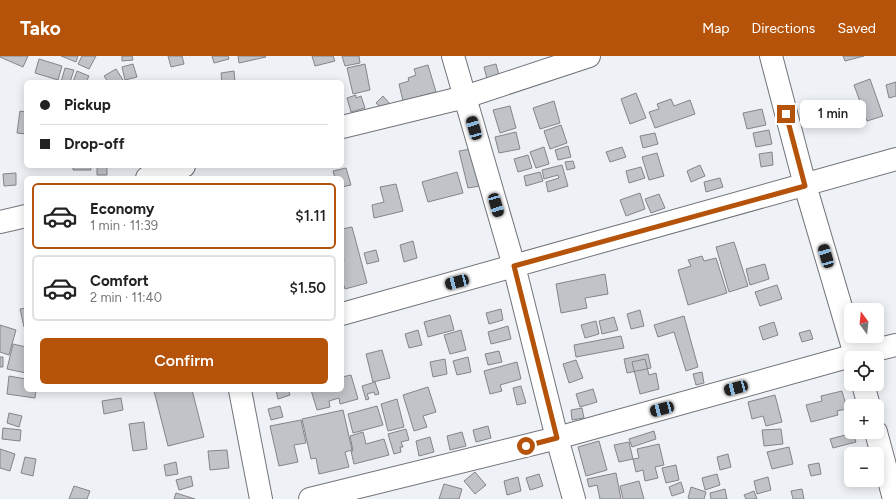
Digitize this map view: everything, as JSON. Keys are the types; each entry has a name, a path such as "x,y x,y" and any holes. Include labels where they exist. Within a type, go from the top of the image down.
{"street":[{"path":"453,56 514,266 557,438 574,499"},
{"path":"344,127 465,97 589,56"},
{"path":"771,56 805,186 854,351"},
{"path":"344,313 896,160"},
{"path":"156,176 183,170"},
{"path":"0,222 24,216"},
{"path":"878,351 896,346"},
{"path":"310,499 557,438 844,360"},
{"path":"240,392 261,499"},
{"path":"878,439 894,499"}],"building":[{"path":"0,56 28,56 23,67"},
{"path":"61,56 78,56 76,62"},
{"path":"82,56 96,56 89,69 78,64"},
{"path":"122,56 132,56 133,60 122,61"},
{"path":"168,56 182,56 184,64 171,67"},
{"path":"212,56 228,56 229,59 214,63"},
{"path":"238,56 265,56 266,57 239,63"},
{"path":"312,56 333,56 335,61 315,66"},
{"path":"342,56 359,56 360,63 345,66"},
{"path":"843,56 864,56 845,61"},
{"path":"39,59 62,66 58,80 35,73"},
{"path":"133,64 137,77 125,80 122,67"},
{"path":"365,64 370,90 353,94 347,68"},
{"path":"496,64 499,75 487,79 484,67"},
{"path":"428,65 436,92 403,101 399,84 409,81 408,78 416,75 414,69"},
{"path":"65,68 74,70 71,80 62,80"},
{"path":"116,69 123,80 107,80 104,76"},
{"path":"77,71 89,76 87,80 74,80"},
{"path":"234,71 235,80 222,80 221,73"},
{"path":"870,79 883,116 867,121 854,85"},
{"path":"896,82 896,96 889,98 886,85"},
{"path":"636,93 646,118 630,124 621,99"},
{"path":"356,95 356,98 361,96 365,108 351,112 347,98"},
{"path":"383,96 390,104 384,110 376,103"},
{"path":"671,99 674,106 690,100 695,114 655,128 649,112 659,109 657,104"},
{"path":"554,101 560,123 540,129 533,108"},
{"path":"510,106 516,128 500,133 493,110"},
{"path":"762,109 766,125 747,129 743,113"},
{"path":"20,111 24,112 24,134 17,133"},
{"path":"561,125 567,143 550,149 544,131"},
{"path":"769,130 772,144 756,147 753,133"},
{"path":"516,132 520,149 499,153 495,137"},
{"path":"655,133 658,144 643,148 640,136"},
{"path":"568,146 571,157 558,160 555,150"},
{"path":"544,147 549,164 536,168 530,152"},
{"path":"622,147 626,157 610,162 606,152"},
{"path":"471,149 480,186 468,188 459,151"},
{"path":"772,152 773,165 761,167 759,154"},
{"path":"657,153 664,176 649,180 642,157"},
{"path":"528,155 532,168 518,172 514,159"},
{"path":"573,161 575,168 567,170 565,162"},
{"path":"562,165 568,186 548,192 546,182 559,178 558,175 544,179 542,170"},
{"path":"700,165 705,176 691,182 687,171"},
{"path":"641,167 645,178 629,183 626,171"},
{"path":"73,168 90,168 91,170 73,170"},
{"path":"97,168 107,168 107,175 97,175"},
{"path":"346,168 351,185 344,187 344,176 334,176 333,171"},
{"path":"457,172 463,193 428,202 422,182"},
{"path":"540,172 543,181 526,186 524,176"},
{"path":"16,173 16,185 4,186 3,174"},
{"path":"720,178 723,187 706,192 704,182"},
{"path":"396,184 403,211 374,218 372,205 384,202 380,187"},
{"path":"640,193 645,209 626,216 620,200"},
{"path":"659,194 665,208 651,213 645,199"},
{"path":"352,227 367,283 345,289 344,286 344,229"},
{"path":"413,241 417,258 404,262 400,245"},
{"path":"734,242 748,286 729,292 716,247"},
{"path":"376,250 379,261 367,264 364,253"},
{"path":"702,256 704,261 716,258 727,293 688,305 678,270 691,266 688,260"},
{"path":"765,264 769,279 750,285 746,269"},
{"path":"605,274 608,294 585,298 587,308 561,313 556,284"},
{"path":"777,285 782,299 760,306 755,292"},
{"path":"24,308 24,327 20,309"},
{"path":"501,309 503,320 489,324 486,313"},
{"path":"640,310 644,326 631,329 627,314"},
{"path":"450,315 454,330 428,337 424,322"},
{"path":"684,316 698,367 686,371 674,332 658,337 654,325"},
{"path":"614,317 618,330 602,334 599,321"},
{"path":"596,321 599,334 585,338 581,325"},
{"path":"774,322 778,335 763,340 759,327"},
{"path":"0,325 16,330 9,355 0,352"},
{"path":"508,326 511,339 491,344 488,332"},
{"path":"418,330 422,345 409,348 405,334"},
{"path":"461,330 466,350 450,354 444,335"},
{"path":"810,330 813,339 802,342 799,333"},
{"path":"621,336 624,348 576,357 574,345"},
{"path":"13,344 24,347 24,373 7,369"},
{"path":"382,350 390,378 373,382 366,354"},
{"path":"499,351 502,362 488,365 485,354"},
{"path":"648,354 651,368 627,373 624,359"},
{"path":"0,357 3,357 3,367 0,367"},
{"path":"468,357 471,372 457,375 453,361"},
{"path":"445,359 447,374 433,377 430,362"},
{"path":"645,359 649,375 656,373 659,389 640,394 632,362"},
{"path":"576,360 583,378 569,383 563,364"},
{"path":"517,362 521,379 500,385 502,391 490,394 484,371"},
{"path":"702,372 704,383 696,385 693,374"},
{"path":"351,375 358,399 340,404 339,398 329,401 330,407 317,410 312,392 344,392 344,377"},
{"path":"9,376 24,379 24,392 36,392 35,398 7,394"},
{"path":"375,382 379,394 375,395 374,392 367,394 369,399 366,400 362,386"},
{"path":"521,386 526,403 517,405 513,388"},
{"path":"428,387 436,412 423,416 427,427 414,431 403,395"},
{"path":"593,389 597,402 580,407 576,394"},
{"path":"842,391 844,399 844,410 837,411 838,415 811,422 806,405 822,401 821,396"},
{"path":"154,392 193,392 204,437 168,446"},
{"path":"276,392 289,392 290,395 278,399"},
{"path":"775,395 782,422 766,426 763,416 752,419 748,402"},
{"path":"121,398 123,410 104,414 102,401"},
{"path":"397,399 404,427 388,431 381,404"},
{"path":"280,406 283,417 271,420 268,409"},
{"path":"377,406 383,425 353,433 348,414"},
{"path":"582,408 584,418 572,420 571,410"},
{"path":"343,410 352,450 345,452 349,467 319,474 316,458 311,459 302,419"},
{"path":"9,413 22,416 19,427 7,423"},
{"path":"301,420 306,443 294,445 298,462 279,466 270,426"},
{"path":"144,422 147,449 133,451 129,424"},
{"path":"488,426 491,438 476,442 473,430"},
{"path":"3,428 21,430 20,441 2,439"},
{"path":"406,429 409,440 401,442 403,447 400,447 401,452 394,454 388,434"},
{"path":"781,429 783,444 764,446 762,430"},
{"path":"654,431 656,439 632,447 629,439"},
{"path":"363,432 366,444 384,439 389,455 354,464 350,436"},
{"path":"462,432 466,446 450,450 447,436"},
{"path":"844,435 844,439 855,439 856,442 833,448 830,439"},
{"path":"430,437 434,452 419,456 416,441"},
{"path":"599,441 607,470 586,476 578,447"},
{"path":"629,442 633,459 619,462 614,445"},
{"path":"659,444 664,465 655,467 658,478 645,481 643,470 636,472 633,459 639,458 637,449"},
{"path":"789,447 793,464 772,469 767,452"},
{"path":"0,449 15,454 10,471 0,468"},
{"path":"227,450 229,468 210,470 208,451"},
{"path":"728,454 731,467 720,470 717,457"},
{"path":"25,457 36,459 33,476 21,473"},
{"path":"176,462 178,474 166,476 164,465"},
{"path":"819,463 821,474 811,476 808,465"},
{"path":"676,465 679,480 666,483 662,468"},
{"path":"475,472 486,485 475,494 464,481"},
{"path":"616,473 621,499 600,499 597,485 589,487 587,479"},
{"path":"539,474 543,486 530,490 526,478"},
{"path":"717,474 720,485 705,490 702,478"},
{"path":"191,476 193,486 179,490 176,480"},
{"path":"518,477 521,491 507,495 504,481"},
{"path":"768,477 771,490 757,494 754,481"},
{"path":"639,481 644,499 623,499 620,486"},
{"path":"681,482 684,492 672,496 669,487"},
{"path":"444,484 462,489 459,499 439,499"},
{"path":"74,486 90,491 87,499 69,499"},
{"path":"691,487 706,492 704,499 688,498"},
{"path":"725,489 727,499 711,499 710,493"},
{"path":"802,489 804,499 793,499 791,491"},
{"path":"754,491 757,499 746,499 744,495"},
{"path":"176,493 195,499 174,499"}],"route":[{"path":"526,446 557,438 514,266 805,186 786,114"}]}
